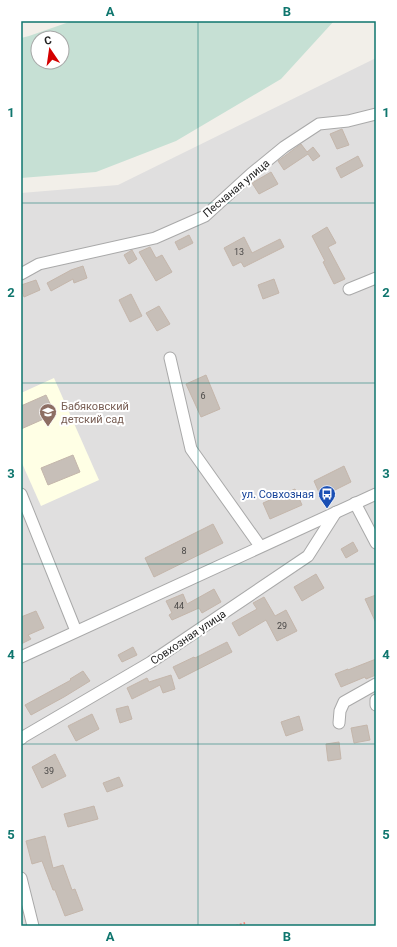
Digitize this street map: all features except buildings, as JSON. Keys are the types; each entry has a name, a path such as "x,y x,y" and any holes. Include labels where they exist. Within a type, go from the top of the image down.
{"street":[{"name":"Песчаная улица","path":"21,274 39,264 155,238 205,216 251,174 284,147 319,124 348,121 376,114"},
{"path":"349,290 376,278"},
{"path":"170,358 191,448 260,546"},
{"path":"21,494 76,631"},
{"path":"21,657 376,494"},
{"path":"355,504 376,543"},
{"name":"Совхозная улица","path":"22,737 151,662 308,556 336,512"},
{"path":"339,723 340,711 344,702 376,684"},
{"path":"376,700 376,705"},
{"path":"21,878 33,926"}],"path":[{"path":"236,926 245,923"}],"shaded area":[{"path":"72,21 334,21 281,79 176,141 96,172 21,178 21,38 30,36 30,70 70,70 70,30 46,30"},
{"path":"376,58 376,926 21,926 21,193 118,185"},
{"name":"Бабяковский детский сад","path":"54,378 99,480 41,506 21,461 21,393"}],"place":[{"name":"Бабяковский детский сад","path":"48,427"},
{"name":"ул. Совхозная","path":"327,509"}]}
